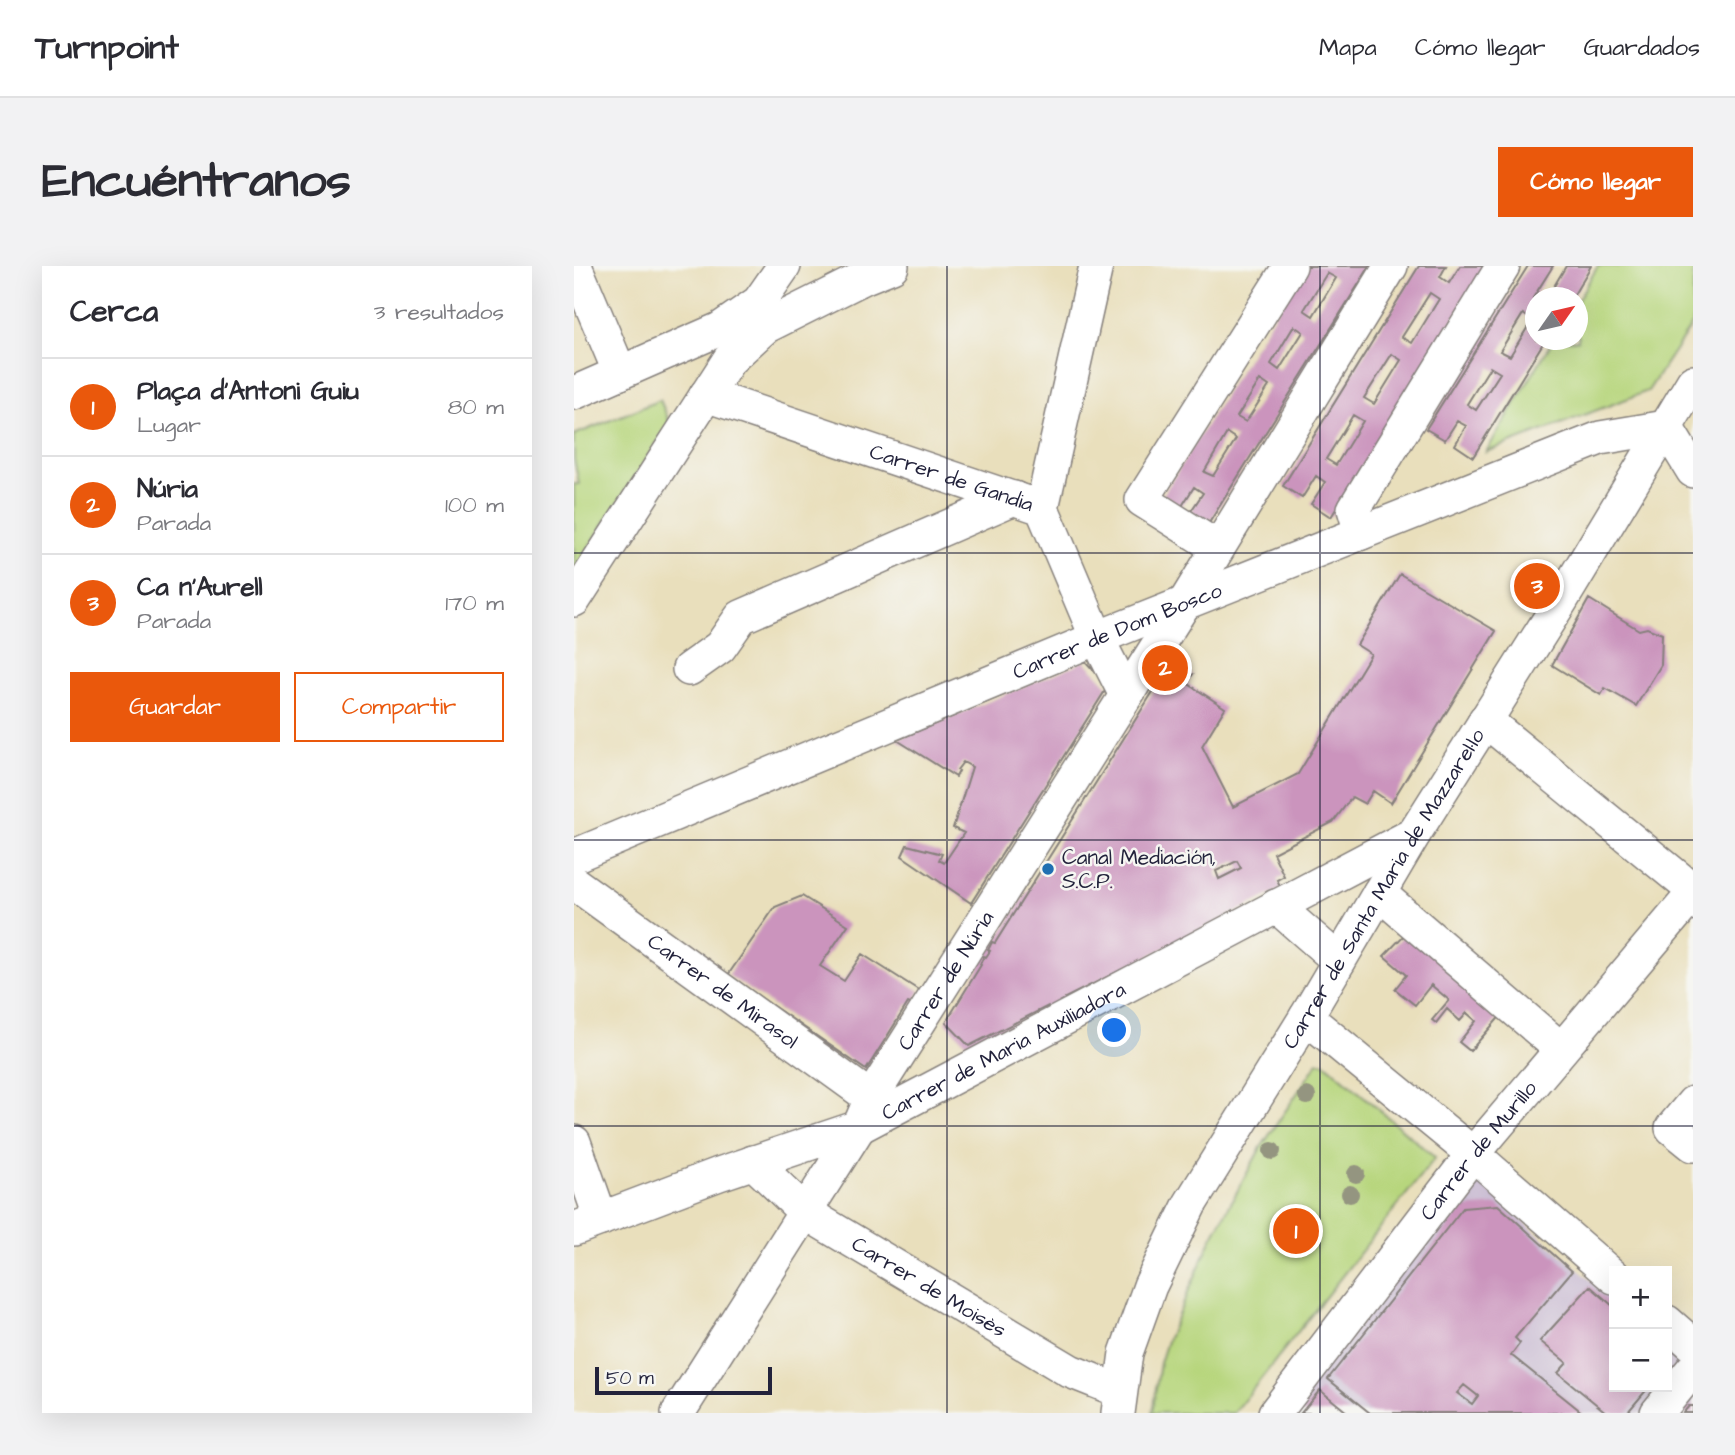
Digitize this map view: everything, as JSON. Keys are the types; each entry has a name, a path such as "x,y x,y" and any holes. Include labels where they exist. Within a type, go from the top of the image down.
{"street":[{"path":"575,266 620,373"},
{"path":"574,393 720,329 759,302 783,266"},
{"path":"574,600 729,360 765,327 892,266"},
{"path":"689,669 720,647 741,617 1028,503 1096,266"},
{"path":"1218,548 1142,500 1290,266"},
{"name":"Carrer de Núria","path":"678,1413 806,1213 865,1112 1184,604 1391,266"},
{"path":"1361,533 1354,509 1503,266"},
{"name":"Carrer de Santa Maria de Mazzarel·lo","path":"1119,1402 1126,1353 1150,1286 1191,1204 1306,1017 1413,834 1693,382"},
{"name":"Carrer de Gandia","path":"706,395 1028,503 1126,695"},
{"path":"1666,427 1693,471"},
{"name":"Carrer de Dom Bosco","path":"574,856 1097,638 1600,438 1666,427"},
{"path":"1485,720 1693,892"},
{"name":"Carrer de Maria Auxiliadora","path":"587,1224 753,1162 865,1112 1276,906 1413,834"},
{"name":"Carrer de Mirasol","path":"574,883 865,1112"},
{"name":"Carrer de Murillo","path":"1275,1413 1473,1154 1693,892"},
{"path":"1379,893 1561,1049"},
{"path":"1276,906 1339,961"},
{"path":"1306,1017 1473,1154 1609,1273"},
{"path":"1693,1103 1672,1128 1693,1145"},
{"path":"574,1142 587,1224"},
{"name":"Carrer de Moisès","path":"753,1162 806,1213 1119,1402"},
{"path":"1672,1326 1693,1345"},
{"path":"1657,1413 1693,1369"}],"shaded area":[{"path":"1476,1179 1609,1297 1609,1392 1672,1392 1672,1352 1693,1371 1693,1413 1284,1413"}],"green space":[{"path":"1598,266 1693,266 1693,323 1648,391 1486,452 1547,350 1588,350 1588,287 1585,287"},
{"path":"660,400 670,423 574,570 574,484 579,484 574,459 574,435"},
{"path":"1318,1062 1325,1063 1435,1158 1234,1413 1152,1413 1160,1363 1168,1338 1210,1242 1260,1149"}],"building":[{"path":"1305,266 1370,266 1209,523 1191,511 1203,493 1194,487 1182,506 1163,495","holes":["1327,273 1336,278 1313,316 1304,310","1294,326 1303,332 1279,370 1271,364","1260,380 1269,386 1246,422 1237,417","1227,433 1236,439 1213,476 1204,472"]},
{"path":"1419,266 1446,266 1440,277 1449,283 1460,266 1487,266 1331,517 1311,504 1325,482 1316,476 1302,498 1283,486","holes":["1430,293 1439,299 1412,343 1402,337","1392,354 1401,360 1374,404 1364,398","1353,415 1363,421 1336,465 1326,459"]},
{"path":"1528,266 1553,266 1540,287 1525,287 1525,315 1523,314 1500,351 1510,356 1525,331 1525,350 1539,350 1473,457 1455,445 1466,426 1457,421 1445,440 1426,429","holes":["1490,367 1500,373 1476,410 1467,404"]},
{"path":"1566,266 1591,266 1579,287 1554,287"},
{"path":"1400,574 1496,631 1391,803 1373,791 1365,804 1352,797 1333,822 1273,853 1284,876 1277,880 1282,889 1065,998 1066,1001 1050,1010 1048,1006 969,1046 946,1022 984,956 990,951 988,950 992,942 995,943 1166,671 1193,674 1187,683 1225,708 1202,746 1233,807 1298,774 1371,654 1357,645","holes":["1237,861 1241,868 1219,879 1216,871"]},
{"path":"1589,599 1639,630 1647,628 1662,634 1661,665 1636,706 1605,688 1601,695 1552,665"},
{"path":"1085,661 1108,686 971,903 902,856 907,845 942,854 939,860 944,863 964,833 953,828 972,767 963,762 956,777 897,740"},
{"path":"802,896 848,925 820,966 844,981 862,954 920,991 912,1005 908,1003 866,1070 728,975 775,907"},
{"path":"1407,932 1503,1013 1470,1051 1459,1042 1476,1021 1467,1013 1460,1021 1447,1009 1436,1023 1432,1020 1449,1000 1431,985 1415,1005 1395,989 1406,975 1384,956"},
{"path":"1498,1205 1572,1271 1515,1338 1520,1343 1511,1355 1583,1413 1370,1413 1328,1379 1463,1208","holes":["1464,1385 1478,1396 1472,1404 1457,1393"]},
{"path":"1590,1286 1609,1303 1609,1392 1645,1392 1627,1413 1607,1413 1558,1373 1567,1363 1540,1341"},
{"path":"1320,1390 1348,1413 1301,1413"},
{"path":"1689,1406 1693,1406 1693,1413 1683,1413"}],"place":[{"name":"Ca n'Aurell","path":"1537,586"},
{"name":"Núria","path":"1165,668"},
{"name":"Canal Mediación, S.C.P.","path":"1048,869"},
{"name":"Plaça d'Antoni Guiu","path":"1296,1231"}]}
